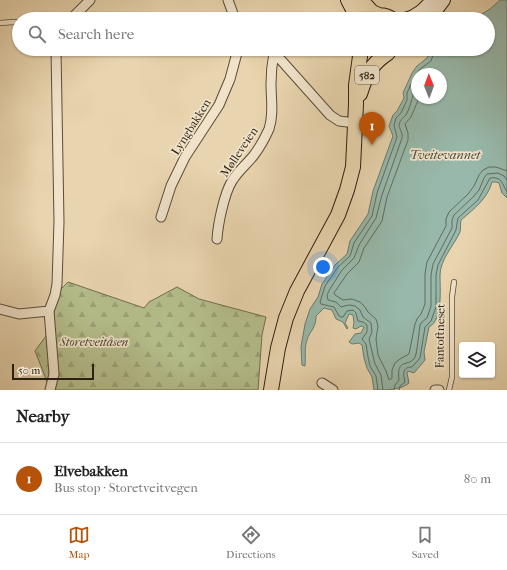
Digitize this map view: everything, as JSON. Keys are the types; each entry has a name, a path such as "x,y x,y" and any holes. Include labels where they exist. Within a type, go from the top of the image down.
{"main road":[{"path":"348,0 354,12"},
{"path":"361,0 372,12"},
{"path":"420,12 432,0"},
{"path":"435,12 444,0"},
{"name":"582","path":"271,390 278,348 286,318 297,291 338,215 347,190 353,167 356,85 360,56"},
{"name":"582","path":"356,104 363,83 371,68 377,60 383,56"}],"street":[{"path":"78,12 90,0"},
{"path":"228,0 232,12"},
{"path":"50,390 54,374 49,311 55,295 57,284 59,222 56,56"},
{"name":"Lyngbakken","path":"161,217 171,186 185,157 219,105 230,79 236,56"},
{"name":"Mølleveien","path":"217,239 226,196 232,181 254,155 263,142 269,128 272,114 272,56"},
{"path":"277,56 330,115 339,121 347,122"},
{"path":"0,309 19,314 49,311"},
{"path":"322,383 333,390"}],"lane":[{"path":"0,23 12,22"},
{"name":"Fantoftneset","path":"450,390 452,377 452,297 454,282"}],"green space":[{"name":"Storetveitåsen","path":"68,282 144,308 149,302 177,287 199,299 266,317 262,335 258,390 55,390 56,382 48,384 35,351 46,336 57,293"}],"water":[{"name":"Tveitevannet","path":"500,0 507,0 507,198 502,193 499,183 492,182 484,198 461,220 460,232 442,264 440,275 439,311 437,318 429,327 424,352 425,360 414,373 408,371 409,383 406,385 393,389 374,390 372,377 364,358 362,345 359,343 352,344 349,342 355,334 361,333 364,327 361,326 356,329 353,328 353,315 349,314 345,323 348,328 347,329 343,322 336,319 332,310 324,308 316,316 314,327 306,343 305,366 302,365 301,347 305,324 310,309 318,297 322,284 335,265 347,254 350,241 368,214 373,191 393,136 389,126 393,115 404,98 403,93 411,75 411,104 447,104 447,68 416,68 428,56 495,56 495,12 485,12"}],"place":[{"name":"Elvebakken","path":"372,145"}]}
